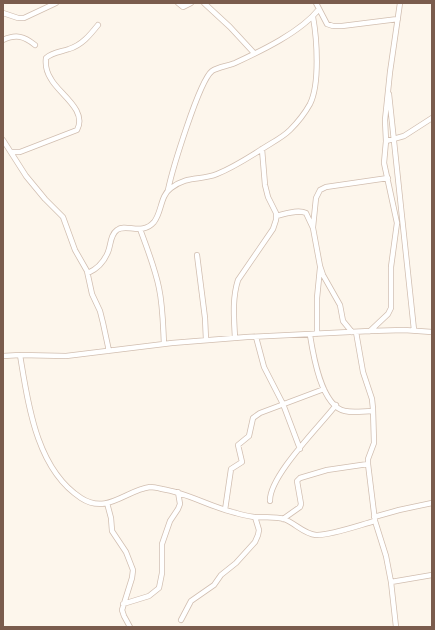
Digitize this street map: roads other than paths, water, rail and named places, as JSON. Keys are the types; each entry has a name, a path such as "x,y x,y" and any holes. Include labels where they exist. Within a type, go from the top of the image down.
{"street":[{"path":"3,12 18,18 24,18 56,3"},
{"path":"178,3 183,7 191,3"},
{"path":"204,3 230,27 254,53"},
{"path":"316,3 327,24 333,26 398,19"},
{"path":"370,331 388,314 391,308 391,267 397,223 384,163 386,141 385,120 388,86 400,3"},
{"path":"168,191 182,142 204,82 212,71 234,63 284,37 312,17 319,9"},
{"path":"88,273 95,270 102,264 108,253 115,231 120,228 140,229 149,227 155,221 162,199 173,186 190,178 213,176 220,173 262,149 289,131 301,118 310,103 316,77 315,30 312,17"},
{"path":"11,152 20,152 77,130 79,126 79,118 75,108 69,99 50,79 45,64 46,58 58,51 76,46 86,40 98,25"},
{"path":"3,40 13,36 21,36 35,45"},
{"path":"388,86 395,140 414,330"},
{"path":"386,141 395,140 404,136 432,118"},
{"path":"3,140 26,176 45,199 63,217 75,250 88,273 92,294 100,311 109,351"},
{"path":"235,338 234,305 238,280 273,229 276,220 276,213 268,197 265,185 262,149"},
{"path":"313,228 316,198 320,190 326,187 388,178"},
{"path":"276,216 304,211 308,215 313,228 320,266 326,281 340,306 343,321 354,332 363,372 372,399 374,443 368,459 368,464 374,519 386,556 392,582 396,627"},
{"path":"140,229 159,290 163,314 164,344"},
{"path":"197,255 205,318 206,340"},
{"path":"317,334 317,298 320,266"},
{"path":"3,356 66,356 164,344 235,338 370,331 414,330 432,332"},
{"path":"310,335 316,364 324,389 336,405 344,411 373,411"},
{"path":"256,337 264,367 283,404 300,449"},
{"path":"20,355 35,427 41,444 56,473 81,498 89,502 96,504 107,503 143,488 151,487 178,492 225,510 255,517 270,516 283,519 314,535 332,532 399,510 432,503"},
{"path":"225,510 231,469 242,462 238,445 249,436 252,418 260,413 324,389"},
{"path":"270,501 270,496 277,480 336,405"},
{"path":"283,519 300,507 301,504 297,481 300,478 327,470 368,464"},
{"path":"123,604 149,596 159,588 162,573 162,544 170,521 180,504 178,492"},
{"path":"107,503 111,518 112,531 126,552 133,570 122,610 130,627"},
{"path":"181,620 191,601 214,585 221,575 236,563 255,542 259,530 255,517"},
{"path":"392,582 432,575"}]}
